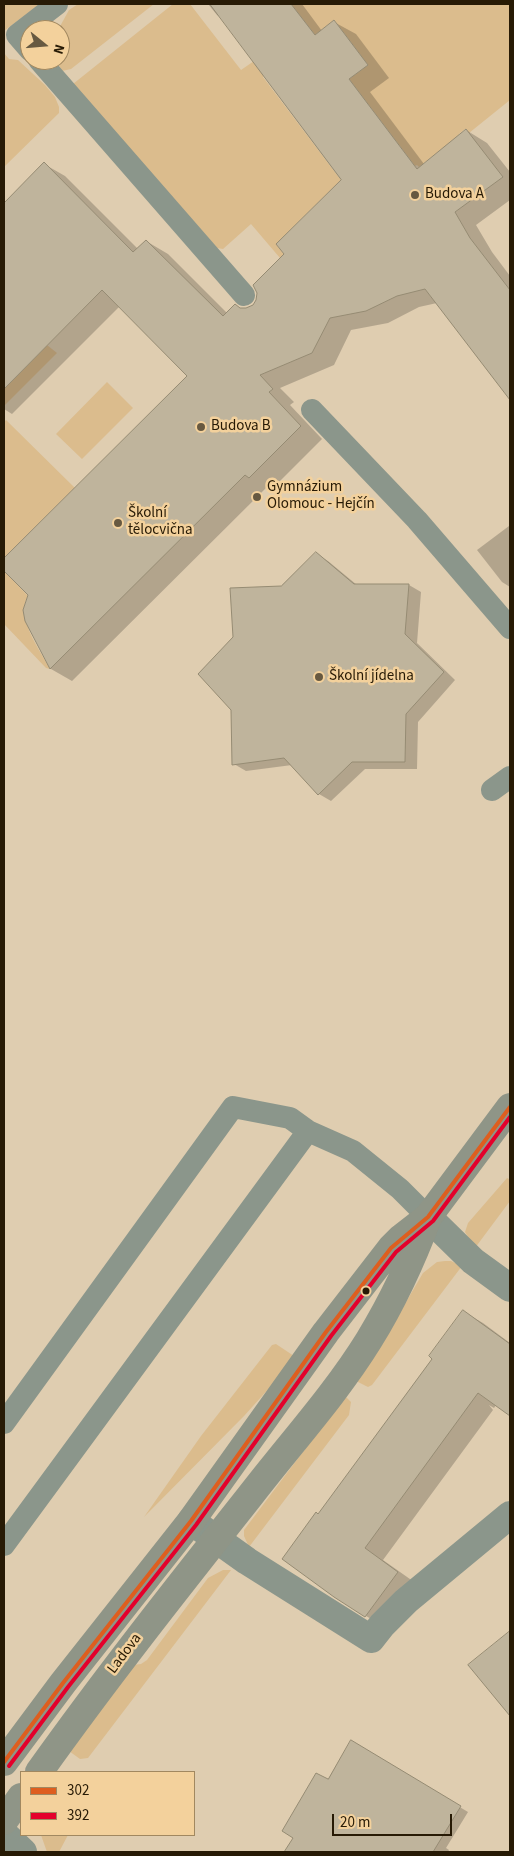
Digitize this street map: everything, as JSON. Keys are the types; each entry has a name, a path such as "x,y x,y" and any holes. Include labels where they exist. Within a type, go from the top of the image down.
{"main road":[{"name":"Ladova","path":"39,1771 126,1652 318,1411 362,1352 404,1276 428,1217 510,1107"},
{"name":"Ladova","path":"4,1762 62,1683 191,1521 326,1332 391,1248 400,1238 428,1217"},
{"path":"4,1821 20,1798"}],"street":[{"path":"428,1217 473,1262 510,1288"},
{"path":"191,1521 246,1561 371,1640 382,1625 406,1600 510,1515"},
{"path":"4,1834 23,1852"}],"lane":[{"path":"36,20 57,4"},
{"path":"48,70 244,295"},
{"path":"312,410 417,520 510,628"},
{"path":"492,790 510,777"},
{"path":"4,1423 233,1107 290,1118 308,1131 353,1151 400,1189 428,1217"},
{"path":"4,1546 308,1131"}],"shaded area":[{"path":"4,4 40,4 4,31"},
{"path":"78,4 154,4 70,69 70,20 64,20 69,10"},
{"path":"173,4 190,4 241,70 254,61 265,75 263,77 341,180 276,244 284,254 280,258 251,224 223,249 217,248 73,84"},
{"path":"291,4 510,4 510,100 469,133 465,129 419,167 415,166 349,79 368,65 334,20 315,35"},
{"path":"4,53 9,59 20,62 20,70 29,70 45,85 55,97 59,113 4,167"},
{"path":"47,345 57,353 4,406 4,389"},
{"path":"107,382 133,408 82,459 56,434"},
{"path":"6,420 75,488 4,558 4,422"},
{"path":"4,571 28,596 25,604 25,614 30,633 50,669 46,668 4,624"},
{"path":"510,1177 510,1201 475,1248 465,1232 468,1223 507,1178 509,1179"},
{"path":"451,1261 462,1266 372,1385 368,1387 356,1381 372,1360 423,1273 437,1262"},
{"path":"276,1344 294,1356 272,1385 144,1517 201,1436 272,1345"},
{"path":"345,1396 351,1402 349,1415 249,1547 244,1536 244,1530"},
{"path":"223,1570 231,1570 88,1758 80,1759 69,1751 133,1665 141,1664 147,1660 208,1578"},
{"path":"41,1836 67,1836 59,1852 47,1852"}],"building":[{"name":"Budova B","path":"210,4 291,4 315,35 334,20 368,65 349,79 417,169 466,129 503,177 455,212 470,238 510,290 510,400 425,289 397,296 366,311 330,318 312,353 260,375 273,389 269,392 301,426 249,478 245,475 50,669 25,621 23,610 28,595 4,571 4,558 187,376 102,290 4,389 4,203 44,162 133,252 146,240 223,316 235,304 240,308 253,305 257,293 253,285 284,254 276,244 341,180"},
{"path":"316,552 354,584 409,584 405,634 444,672 406,714 405,762 352,762 318,795 284,758 232,765 231,710 198,674 233,637 230,588 281,586"},
{"path":"463,1310 510,1344 510,1416 478,1393 365,1548 398,1572 365,1617 282,1559 316,1512 318,1514 432,1359 429,1356"},
{"path":"510,1631 510,1716 468,1665"},
{"path":"351,1740 461,1806 433,1852 284,1852 293,1838 282,1831 316,1773 328,1779"}],"transit line":[{"name":"302","path":"4,1762 63,1683 191,1521 326,1332 391,1248 428,1217 510,1107"},
{"name":"392","path":"9,1766 68,1687 196,1525 331,1336 396,1252 433,1221 510,1117"}],"place":[{"name":"Budova A","path":"415,195"},
{"name":"Budova B","path":"201,427"},
{"name":"Gymnázium Olomouc - Hejčín","path":"257,497"},
{"name":"Školní tělocvična","path":"118,523"},
{"name":"Školní jídelna","path":"319,677"}]}
